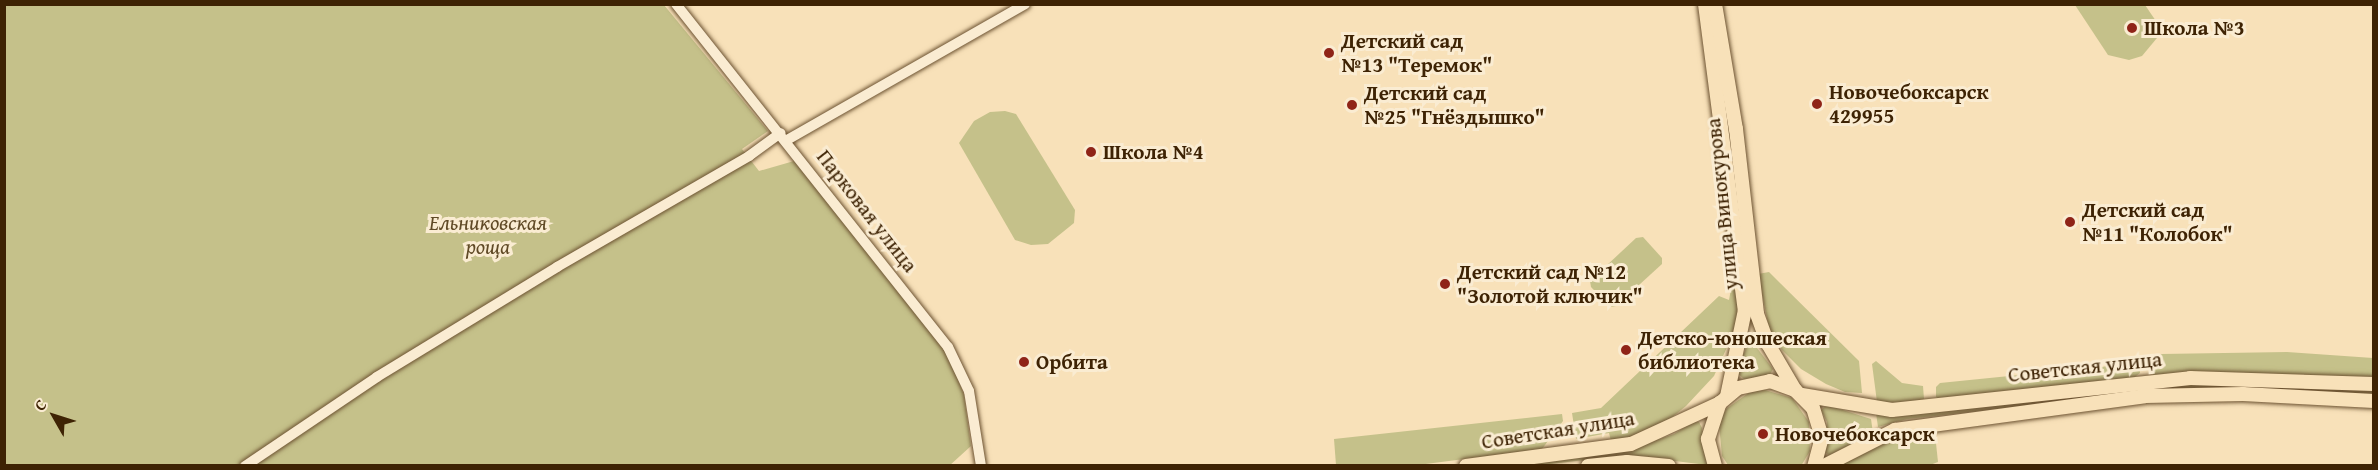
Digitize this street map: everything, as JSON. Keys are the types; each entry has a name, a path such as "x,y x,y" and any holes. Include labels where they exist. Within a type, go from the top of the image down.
{"main road":[{"name":"улица Винокурова","path":"1705,4 1745,310 1723,400 1708,438 1715,465"},
{"name":"улица Винокурова","path":"1715,4 1736,129 1757,314 1768,344 1820,425 1820,450 1814,465"},
{"name":"Советская улица","path":"1466,465 1631,444 1760,382 1779,383 1799,392 1892,410 2190,378 2373,384"},
{"name":"Советская улица","path":"1824,465 1895,430 2145,396 2243,393 2373,401"},
{"name":"Советская улица","path":"1588,465 1627,462 1669,465"}],"street":[{"name":"Парковая улица","path":"676,4 784,136 957,361 969,391 981,465"},
{"path":"245,465 376,377 557,267 784,136 1025,4"}],"green space":[{"name":"Ельниковская роща","path":"4,5 664,5 768,131 742,149 759,171 794,161 948,353 964,395 971,446 949,466 5,465"},
{"path":"2075,5 2145,5 2160,27 2157,38 2142,56 2129,60 2108,55"},
{"path":"1005,111 1016,114 1075,210 1074,223 1048,244 1031,245 1015,240 959,143 974,121 990,112"},
{"path":"1643,237 1662,258 1662,264 1616,306 1610,307 1591,287 1590,281 1636,238"},
{"path":"1769,272 1859,361 1862,393 1845,392 1826,384 1801,369 1782,350 1770,333 1758,274"},
{"path":"1732,284 1740,284 1740,305 1733,334 1714,376 1686,406 1671,418 1632,436 1611,441 1609,433 1576,439 1572,413 1601,408 1719,296 1729,300"},
{"path":"1754,344 1773,369 1769,376 1744,379 1736,372 1746,348"},
{"path":"2287,352 2373,358 2373,380 2254,373 2153,376 2152,361 2161,354"},
{"path":"1876,361 1902,383 1923,386 1924,399 1918,404 1877,402 1872,364"},
{"path":"2139,363 2140,373 2132,379 1942,401 1936,397 1936,387 1940,383"},
{"path":"2190,384 2373,390 2374,395 2152,391 2152,386"},
{"path":"2138,387 2138,393 1907,419 1878,427 1876,413"},
{"path":"1765,390 1792,398 1809,422 1810,451 1801,466 1728,465 1722,456 1719,424 1726,409 1750,392"},
{"path":"1827,405 1871,419 1873,433 1831,457 1824,451 1827,422 1821,410"},
{"path":"1562,414 1563,421 1542,449 1418,465 1336,465 1334,439"},
{"path":"1693,422 1699,422 1702,428 1707,465 1627,455 1542,465 1504,466 1628,450 1674,434"},
{"path":"1918,428 1935,434 1938,462 1930,465 1841,466 1870,443"}],"place":[{"name":"Школа №3","path":"2132,28"},
{"name":"Детский сад №13 \"Теремок\"","path":"1329,53"},
{"name":"Новочебоксарск 429955","path":"1817,104"},
{"name":"Детский сад №25 \"Гнёздышко\"","path":"1352,105"},
{"name":"Школа №4","path":"1091,152"},
{"name":"Детский сад №11 \"Колобок\"","path":"2070,222"},
{"name":"Детский сад №12 \"Золотой ключик\"","path":"1445,284"},
{"name":"Детско-юношеская библиотека","path":"1626,350"},
{"name":"Орбита","path":"1024,362"},
{"name":"Новочебоксарск","path":"1763,434"}]}
